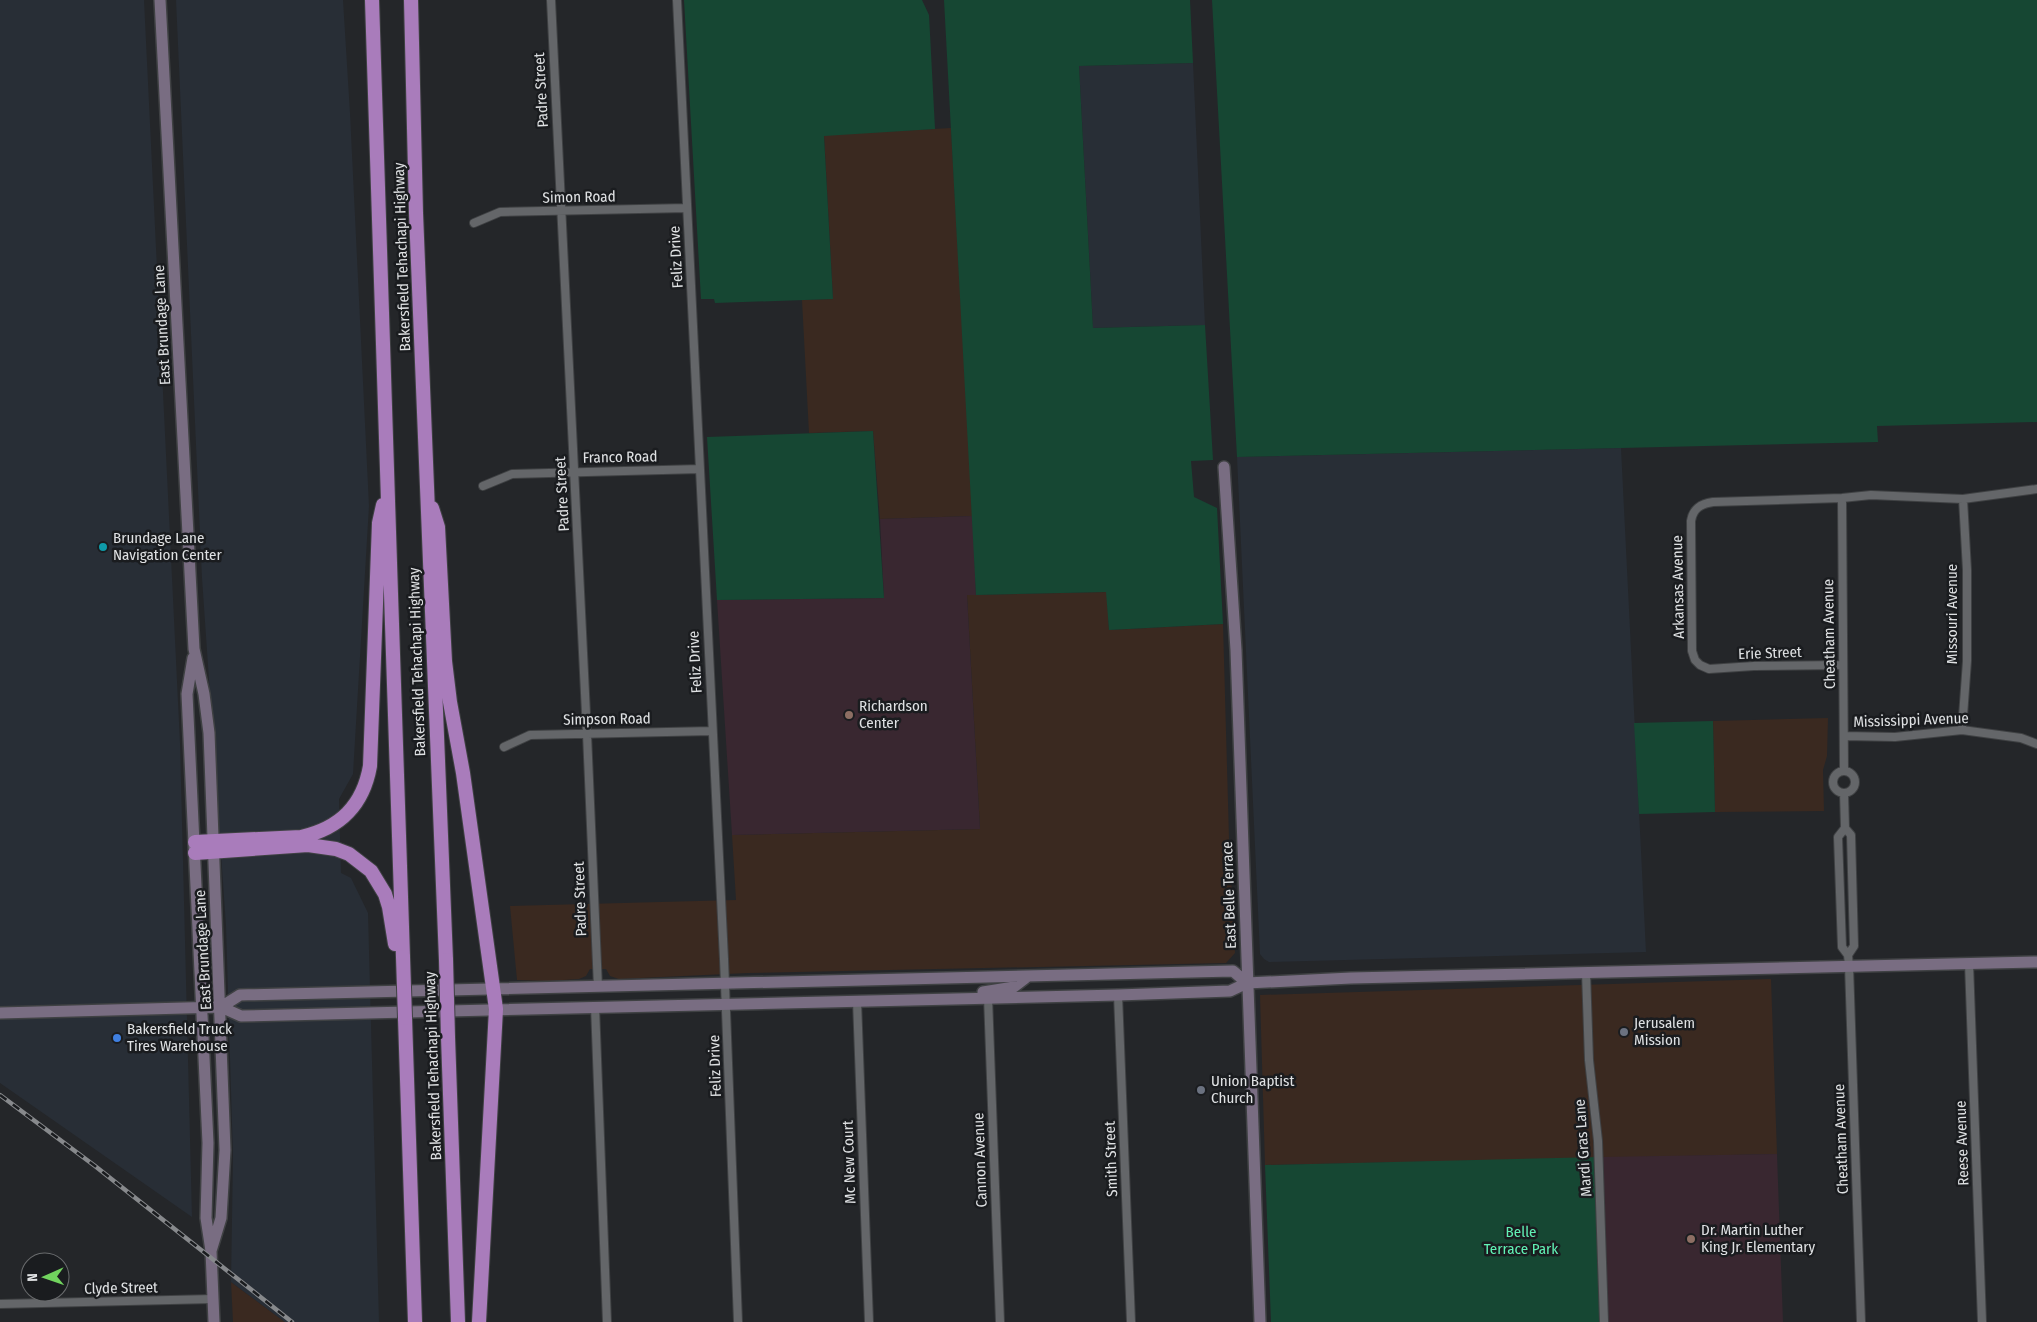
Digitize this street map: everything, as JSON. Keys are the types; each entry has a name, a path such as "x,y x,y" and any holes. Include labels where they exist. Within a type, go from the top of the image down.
{"highway":[{"name":"Bakersfield Tehachapi Highway","path":"372,0 383,398 388,485 400,958 406,1018 415,1322"},
{"name":"Bakersfield Tehachapi Highway","path":"411,0 416,213 446,960 458,1322"},
{"path":"195,848 315,834 338,822 348,813 364,790 370,766 379,523 388,485"},
{"path":"426,488 438,527 445,660 450,702 463,773 495,990 496,1009 479,1322"},
{"path":"214,846 308,845 336,849 349,854 371,871 385,894 400,958"}],"street":[{"name":"East Brundage Lane","path":"160,0 194,649 204,694 208,733 221,1007 225,1150 221,1218 212,1251"},
{"name":"Padre Street","path":"551,0 598,987"},
{"name":"Feliz Drive","path":"677,0 726,1004 738,1322"},
{"name":"Simon Road","path":"474,223 500,212 687,208"},
{"name":"East Belle Terrace","path":"1224,467 1236,650 1260,1322"},
{"name":"Franco Road","path":"483,486 512,474 700,469"},
{"path":"1842,498 1871,495 1963,499 2037,488"},
{"name":"Arkansas Avenue","path":"1700,665 1695,660 1692,651 1690,521 1692,514 1697,508 1712,502 1842,498"},
{"name":"Cheatham Avenue","path":"1842,498 1844,771"},
{"name":"Missouri Avenue","path":"1962,730 1967,661 1963,499"},
{"name":"East Brundage Lane","path":"194,649 187,694 208,1142 206,1218 212,1251 214,1322"},
{"name":"Erie Street","path":"1700,665 1709,669 1716,669 1754,666 1843,665"},
{"name":"Simpson Road","path":"504,747 530,735 712,730"},
{"name":"Mississippi Avenue","path":"1844,736 1894,737 1962,730 2021,738 2037,744"},
{"path":"1844,771 1850,772 1856,782 1850,792 1844,793 1838,791 1833,782 1835,776 1844,771"},
{"name":"Cheatham Avenue","path":"1844,793 1845,828 1851,835 1854,937 1854,946 1848,960"},
{"name":"Cheatham Avenue","path":"1845,828 1838,837 1842,947 1848,960 1861,1322"},
{"path":"0,1013 221,1007 240,1016 595,1006 1118,995 1230,990 1247,983 1351,978 1586,972 1848,960 1969,963 2037,962"},
{"name":"Reese Avenue","path":"1969,963 1982,1322"},
{"path":"221,1007 240,995 1233,971 1247,983"},
{"name":"Mardi Gras Lane","path":"1586,972 1589,1060 1598,1140 1604,1322"},
{"path":"939,999 1014,987 1027,977"},
{"name":"Smith Street","path":"1118,995 1131,1322"},
{"name":"Cannon Avenue","path":"988,998 1000,1322"},
{"name":"Mc New Court","path":"857,1001 869,1322"},
{"path":"595,1006 607,1322"},
{"name":"Clyde Street","path":"0,1304 213,1299"}],"shaded area":[{"path":"0,0 144,0 180,743 192,1217 0,1083"},
{"path":"176,0 343,0 369,506 353,774 339,799 341,873 351,878 368,913 379,1322 285,1322 231,1282 233,1156 226,926 202,578"},
{"path":"1193,63 1205,325 1093,328 1079,66"},
{"path":"951,128 973,516 880,519 873,431 809,433 802,300 833,299 824,135"},
{"path":"1621,448 1646,952 1269,962 1264,959 1260,954 1237,457"},
{"name":"Richardson Center","path":"973,516 976,595 967,595 980,829 732,835 717,600 884,598 880,519"},
{"path":"1107,592 1109,630 1223,624 1229,838 1235,953 1226,963 748,973 619,979 610,976 606,969 590,969 586,976 579,979 517,980 510,906 736,900 732,835 980,829 967,595"},
{"path":"1828,718 1827,756 1823,770 1824,811 1715,812 1713,721"},
{"path":"1771,979 1777,1154 1265,1165 1260,995"},
{"name":"Dr. Martin Luther King Jr. Elementary","path":"1777,1154 1783,1322 1606,1322 1600,1157"},
{"path":"231,1282 285,1322 233,1322"}],"green space":[{"path":"684,0 922,0 929,15 935,129 824,136 833,299 715,303 714,299 701,299"},
{"path":"944,0 1190,0 1193,63 1079,66 1093,328 1205,325 1213,460 1191,461 1194,497 1217,508 1223,624 1109,630 1106,592 976,595"},
{"path":"1212,0 2037,0 2037,422 1877,426 1878,442 1237,457"},
{"path":"873,431 884,598 717,600 707,437"},
{"path":"1713,721 1715,812 1639,814 1634,723"},
{"name":"Belle Terrace Park","path":"1600,1157 1606,1322 1271,1322 1265,1165"}],"railway":[{"path":"0,1095 95,1166 292,1322"}],"place":[{"name":"Brundage Lane Navigation Center","path":"103,547"},
{"name":"Richardson Center","path":"849,715"},
{"name":"Jerusalem Mission","path":"1624,1032"},
{"name":"Bakersfield Truck Tires Warehouse","path":"117,1038"},
{"name":"Union Baptist Church","path":"1201,1090"},
{"name":"Dr. Martin Luther King Jr. Elementary","path":"1691,1239"}]}
